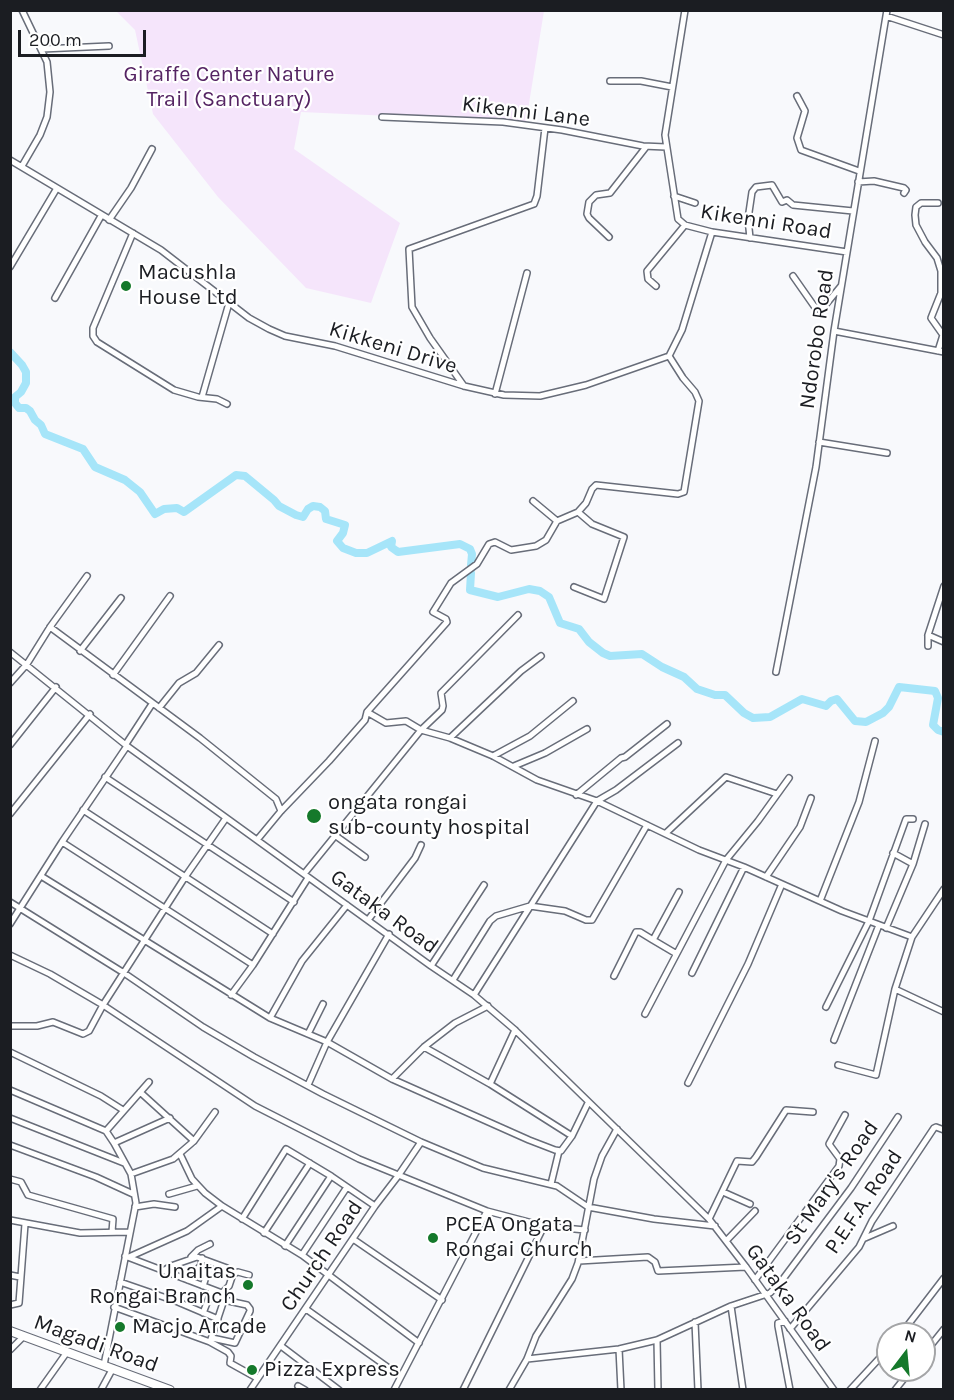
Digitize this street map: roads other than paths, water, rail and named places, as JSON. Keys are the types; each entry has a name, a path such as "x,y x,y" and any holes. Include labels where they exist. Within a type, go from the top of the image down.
{"highway":[{"name":"Magadi Road","path":"10,1332 109,1367 155,1387 170,1389"}],"street":[{"path":"22,10 47,62 50,92 47,117 40,135 22,166"},
{"name":"Kikenni Road","path":"685,10 666,122 666,147 678,219 685,225 712,232 847,252"},
{"path":"886,13 944,35"},
{"name":"Ndorobo Road","path":"776,672 819,442 834,331 886,13"},
{"path":"42,49 110,46"},
{"path":"610,81 641,81 672,87"},
{"path":"797,96 805,111 797,138 801,150 860,171"},
{"name":"Kikenni Lane","path":"382,117 481,120 545,128 646,147 666,147"},
{"path":"464,386 411,307 409,249 534,204 537,196 545,128"},
{"path":"609,237 589,218 587,214 589,202 596,195 610,193 646,147"},
{"path":"109,220 131,188 152,149"},
{"name":"Kikkeni Drive","path":"10,160 133,233 180,264 229,303 269,329 285,336 335,346 495,394 540,396 586,385 669,356"},
{"path":"858,182 874,181 904,188 906,190 904,193"},
{"path":"750,238 748,219 752,192 756,187 772,185 782,202 787,200 793,205 853,211"},
{"path":"10,267 57,188"},
{"path":"674,196 694,203"},
{"path":"834,331 941,351 942,335 932,318 941,293 940,266 916,225 915,215 916,207 921,202 938,203"},
{"path":"55,298 101,216"},
{"path":"657,286 646,276 647,271 685,225"},
{"path":"257,840 365,720 368,712 447,622 446,619 433,613 435,608 454,579 477,564 489,544 495,542 511,550 537,546 546,540 557,521 578,512 596,485 678,494 684,492 699,401 669,356 682,330 712,232"},
{"path":"133,233 93,328 93,336 97,342 174,390 217,399 227,404"},
{"path":"495,394 527,273"},
{"path":"793,276 814,306 819,309 823,308 842,285"},
{"path":"202,397 229,303"},
{"path":"819,442 887,453"},
{"path":"533,501 557,521"},
{"path":"574,586 604,598 624,537 592,524 578,512"},
{"path":"10,683 27,664 50,627 87,576"},
{"path":"444,582 444,594"},
{"path":"928,646 928,634 944,586"},
{"path":"113,675 170,596"},
{"path":"80,651 121,598"},
{"path":"231,995 294,902 306,876 421,730 442,710 441,693 518,615"},
{"path":"50,627 271,795 276,799 281,811"},
{"path":"928,634 944,642"},
{"path":"159,708 179,683 196,674 219,645"},
{"name":"Gataka Road","path":"10,652 126,745 488,1006 709,1219 834,1389"},
{"path":"450,738 521,671 541,656"},
{"path":"10,745 56,687"},
{"path":"494,756 530,736 573,701"},
{"path":"10,924 152,704"},
{"path":"368,712 386,723 406,721 421,730 450,738 494,756 537,780 597,801 699,850 882,927 912,937"},
{"path":"10,814 90,714"},
{"path":"576,795 667,724"},
{"path":"514,766 545,753 587,729"},
{"path":"820,901 859,802 875,741"},
{"path":"474,995 597,801 616,790 678,743"},
{"path":"105,777 294,902"},
{"path":"666,833 726,777 777,794"},
{"path":"645,1014 675,953 726,860 789,778"},
{"path":"766,877 800,826 811,798"},
{"path":"82,810 273,934"},
{"path":"10,1026 37,1026 53,1022 85,1034 90,1031 103,1005 185,877 226,818"},
{"path":"826,1007 868,921 906,818 913,819"},
{"path":"834,1040 882,927 913,864 925,824"},
{"path":"453,980 490,921 496,916 530,906 566,911 589,921 592,920 647,825"},
{"path":"336,836 365,857"},
{"path":"62,842 253,965"},
{"path":"368,920 415,858 421,845"},
{"path":"893,853 913,864"},
{"path":"692,973 744,867"},
{"path":"41,876 270,1018 327,1042 392,1078 559,1151"},
{"path":"688,1083 748,964 782,884"},
{"path":"431,966 484,885"},
{"path":"838,1065 876,1075 895,989 912,937 944,889"},
{"path":"652,940 679,892"},
{"path":"10,902 124,973 203,1027 308,1085 421,1142 483,1168 532,1182 558,1186 588,1207 654,1219 715,1226"},
{"path":"270,1018 302,961 347,905"},
{"path":"614,976 636,932 640,932 675,953"},
{"path":"308,1085 327,1042 389,934"},
{"path":"10,955 50,974 103,1005 255,1106 359,1159 487,1211 544,1226 585,1230"},
{"path":"895,989 944,1012"},
{"path":"308,1034 323,1004"},
{"path":"392,1078 424,1047 455,1023 488,1006"},
{"path":"490,1084 514,1030"},
{"path":"424,1047 490,1084 572,1136"},
{"path":"10,1052 101,1096 123,1110"},
{"path":"106,1131 149,1082"},
{"path":"10,1090 106,1131 131,1174 135,1207 129,1232 127,1257 114,1307 109,1367 101,1389"},
{"path":"140,1092 194,1141"},
{"path":"550,1184 559,1151 572,1136 588,1103"},
{"path":"709,1219 737,1161 752,1162 786,1110 813,1112"},
{"path":"131,1174 173,1159 180,1154 194,1141 215,1112"},
{"path":"756,1280 839,1166 840,1159 828,1144 845,1115"},
{"name":"St Mary's Road","path":"527,1359 620,1349 657,1340 731,1306 770,1293 780,1283 851,1188 898,1117"},
{"path":"10,1118 124,1163"},
{"path":"114,1143 170,1118"},
{"name":"P.E.F.A. Road","path":"790,1329 859,1247 872,1221 934,1128 944,1130"},
{"path":"509,1389 527,1359 536,1336 572,1279 579,1262 594,1179 602,1156 617,1129"},
{"name":"Church Road","path":"250,1389 421,1142"},
{"path":"10,1145 134,1194"},
{"path":"242,1219 284,1151 289,1150 375,1206"},
{"path":"180,1154 197,1186 222,1206 302,1255 419,1343"},
{"path":"264,1233 310,1163"},
{"path":"285,1246 331,1176"},
{"path":"10,1179 21,1182 28,1195 113,1219 112,1232"},
{"path":"169,1194 197,1186"},
{"path":"302,1255 347,1187"},
{"path":"723,1192 750,1204"},
{"path":"135,1207 154,1204 175,1207"},
{"path":"127,1257 187,1231 222,1206"},
{"path":"394,1389 487,1211"},
{"path":"726,1241 755,1211"},
{"path":"10,1220 80,1233 129,1232"},
{"path":"10,1305 19,1303 25,1224"},
{"path":"463,1389 544,1226"},
{"path":"864,1238 893,1226"},
{"path":"353,1239 442,1299"},
{"path":"163,1271 190,1258 198,1250 210,1244"},
{"path":"114,1307 211,1340 235,1343 250,1311 247,1305 127,1257"},
{"path":"579,1262 648,1257 655,1262 658,1272 746,1268"},
{"path":"190,1258 227,1268 233,1274"},
{"path":"188,1280 201,1261"},
{"path":"201,1261 206,1277 203,1287"},
{"path":"233,1274 238,1272 249,1275"},
{"path":"211,1340 223,1296 233,1274"},
{"path":"10,1275 20,1277"},
{"path":"910,1322 944,1278"},
{"path":"120,1282 218,1319"},
{"path":"203,1313 212,1290"},
{"path":"731,1306 743,1389"},
{"path":"306,1309 400,1376"},
{"path":"785,1321 777,1324 790,1389"},
{"path":"695,1322 698,1389"},
{"path":"10,1350 24,1336"},
{"path":"211,1340 228,1352 231,1356 230,1363 256,1378"},
{"path":"657,1340 658,1389"},
{"path":"281,1346 339,1389"},
{"path":"620,1349 621,1389"},
{"path":"40,1389 67,1352"},
{"path":"850,1389 876,1362"},
{"path":"298,1386 305,1389"}],"waterway":[{"path":"10,352 26,372 26,383 15,397 15,403 19,408 26,408 30,411 45,434 83,449 95,467 125,480 140,492 155,514 164,509 177,508 184,512 236,475 245,476 279,506 296,515 303,517 313,506 320,507 325,511 326,519 345,525 337,541 343,548 356,553 367,553 392,541 391,547 398,552 460,544 470,549 471,565"},
{"path":"471,573 470,590 498,597 529,589 540,591 549,597 560,623 579,629 589,642 603,653 610,656 642,654 684,677 697,689 715,695 725,695 744,713 753,718 770,717 802,699 826,706 837,699 855,721 866,722 889,707 899,687 935,691 938,698 933,725 944,732"}],"place":[{"name":"Macushla House Ltd","path":"126,286"},
{"name":"ongata rongai sub-county hospital","path":"314,816"},
{"name":"PCEA Ongata Rongai Church","path":"433,1238"},
{"name":"Unaitas Rongai Branch","path":"248,1285"},
{"name":"Macjo Arcade","path":"120,1327"},
{"name":"Pizza Express","path":"252,1370"}],"park label":[{"name":"Giraffe Center Nature Trail (Sanctuary)","path":"229,88"}]}
